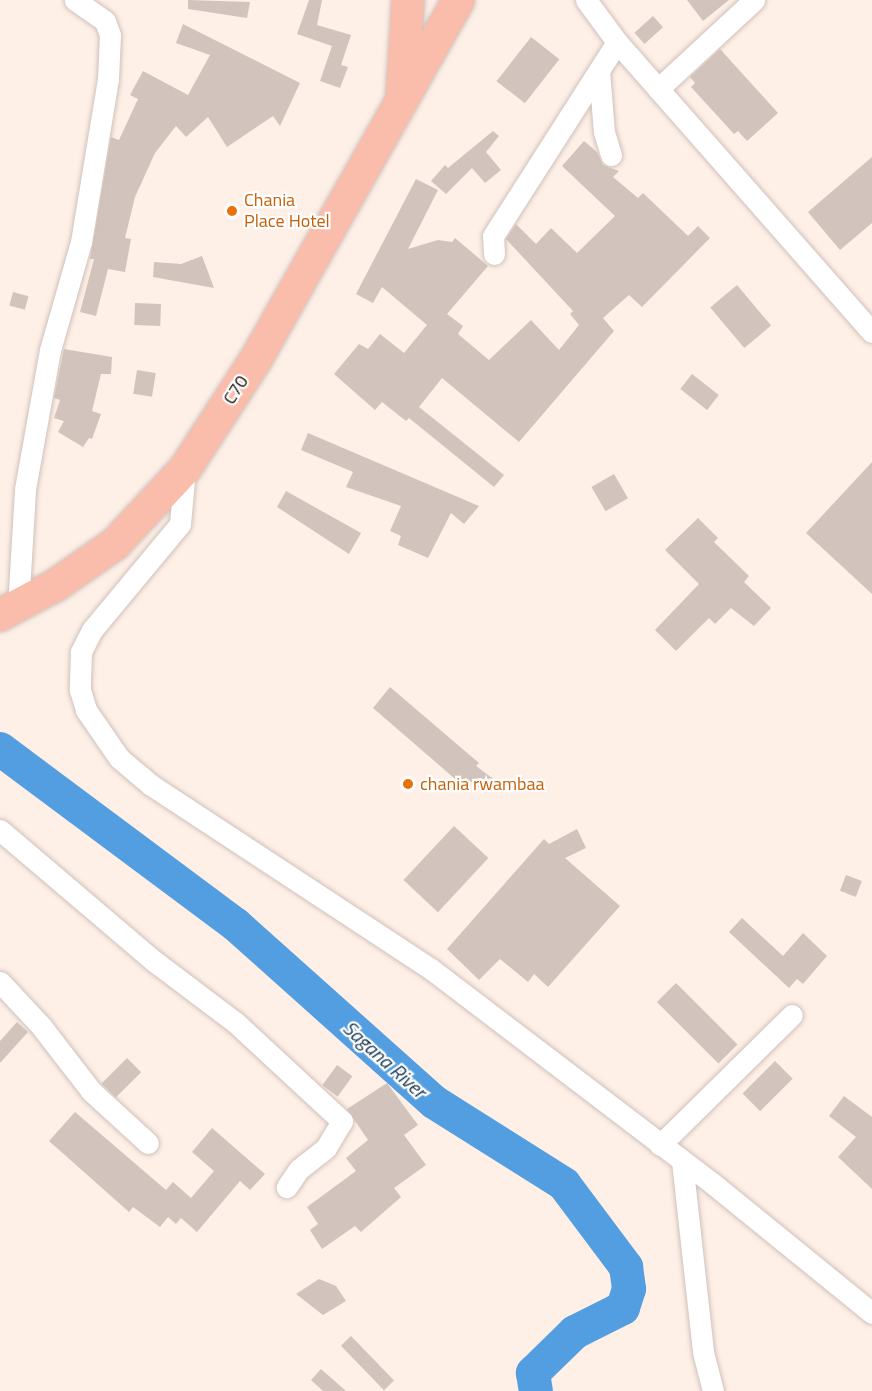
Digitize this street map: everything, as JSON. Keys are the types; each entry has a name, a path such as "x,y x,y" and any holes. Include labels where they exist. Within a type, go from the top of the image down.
{"highway":[{"path":"402,102 408,0"},
{"name":"C70","path":"9,611 115,544 185,469 255,361 333,217 402,102 458,0"}],"street":[{"path":"9,611 25,489 50,350 81,242 108,80 110,35 105,21 75,0"},
{"path":"586,0 617,42 872,332"},
{"path":"658,89 754,0"},
{"path":"494,254 493,236 520,198 547,146 600,71 617,42"},
{"path":"600,71 604,132 611,154"},
{"path":"185,469 180,524 92,630 81,652 80,690 100,732 119,758 151,785 431,969 682,1161 872,1313"},
{"path":"0,830 154,961 235,1022 342,1121 326,1148 299,1169 287,1187"},
{"path":"0,982 41,1026 92,1091 148,1143"},
{"path":"660,1144 792,1015"},
{"path":"682,1161 703,1352 713,1391"}],"building":[{"path":"188,0 250,2 247,18 188,9"},
{"path":"309,0 322,0 317,25 351,35 341,65 348,67 340,88 320,81 332,46 297,34"},
{"path":"687,0 729,0 703,21"},
{"path":"653,16 663,27 644,44 634,33"},
{"path":"183,24 300,83 280,126 273,116 227,147 208,117 186,137 176,126 155,153 135,197 125,238 131,239 125,272 108,269 96,316 80,312 94,259 90,259 111,137 119,140 138,99 130,95 143,71 188,95 210,55 176,43"},
{"path":"531,37 559,59 525,103 497,81"},
{"path":"720,49 778,113 747,141 738,131 734,134 691,87 695,83 690,77"},
{"path":"493,131 499,136 486,152 501,170 485,183 472,168 446,194 431,181 445,165 448,168"},
{"path":"584,141 597,152 603,165 619,171 613,177 638,198 643,193 688,236 698,226 710,238 642,307 629,295 603,318 614,331 519,442 442,378 419,407 504,475 494,487 409,418 406,421 382,402 375,410 334,374 359,344 368,349 380,334 404,353 427,325 382,287 373,303 356,294 416,179 438,190 408,249 438,240 452,242 455,238 488,266 447,314 463,326 458,334 489,360 531,320 559,350 579,325 570,314 573,311 506,239 516,224 536,244 551,228 577,253 615,216 562,166"},
{"path":"872,157 872,223 840,250 808,212"},
{"path":"202,256 214,288 153,277 154,262 181,264"},
{"path":"737,285 771,326 744,348 710,307"},
{"path":"13,292 28,296 25,310 9,306"},
{"path":"135,303 161,304 160,326 134,325"},
{"path":"64,349 112,357 111,374 101,374 92,411 101,414 92,439 89,438 83,447 58,432 64,421 54,418 60,400 54,398"},
{"path":"137,370 156,373 152,397 133,394"},
{"path":"692,374 719,395 707,410 680,389"},
{"path":"308,433 479,506 464,524 451,513 428,558 398,545 401,536 390,531 401,506 346,487 353,472 301,450"},
{"path":"872,462 872,594 806,533"},
{"path":"614,474 628,498 605,511 591,487"},
{"path":"286,491 361,533 349,554 277,507"},
{"path":"698,518 718,538 714,542 749,576 744,582 771,608 754,626 731,608 715,624 709,618 676,651 655,630 699,584 665,550"},
{"path":"390,687 479,763 476,766 495,780 486,793 466,778 461,784 373,708"},
{"path":"454,826 488,858 438,912 404,880"},
{"path":"577,829 586,848 565,858 620,906 548,987 534,974 528,982 500,959 479,980 447,949 544,839 549,844"},
{"path":"846,875 862,881 856,897 840,891"},
{"path":"742,918 783,956 803,933 827,956 803,984 797,979 789,988 729,932"},
{"path":"676,983 738,1045 718,1064 657,1002"},
{"path":"17,1022 28,1032 0,1063 0,1041"},
{"path":"127,1058 141,1072 116,1098 102,1083"},
{"path":"775,1061 793,1079 760,1111 742,1094"},
{"path":"337,1065 352,1076 338,1096 322,1085"},
{"path":"387,1083 418,1125 404,1135 426,1165 394,1188 401,1197 361,1232 355,1226 322,1249 310,1230 318,1224 307,1207 356,1171 346,1158 368,1140 347,1109"},
{"path":"844,1096 872,1117 872,1189 838,1157 856,1137 829,1116"},
{"path":"75,1112 166,1190 173,1182 191,1198 214,1171 192,1152 212,1128 265,1174 250,1190 240,1181 197,1232 181,1218 176,1224 168,1217 160,1227 133,1207 129,1212 49,1141"},
{"path":"319,1279 336,1286 346,1301 323,1315 296,1294"},
{"path":"351,1336 394,1381 384,1390 341,1346"},
{"path":"321,1369 346,1391 323,1391 311,1380"}],"waterway":[{"name":"Sagana River","path":"0,749 235,924 434,1102 564,1184 626,1267 629,1289 623,1308 575,1332 533,1373 536,1391"}],"place":[{"name":"Chania Place Hotel","path":"232,211"},
{"name":"chania rwambaa","path":"408,784"}]}
